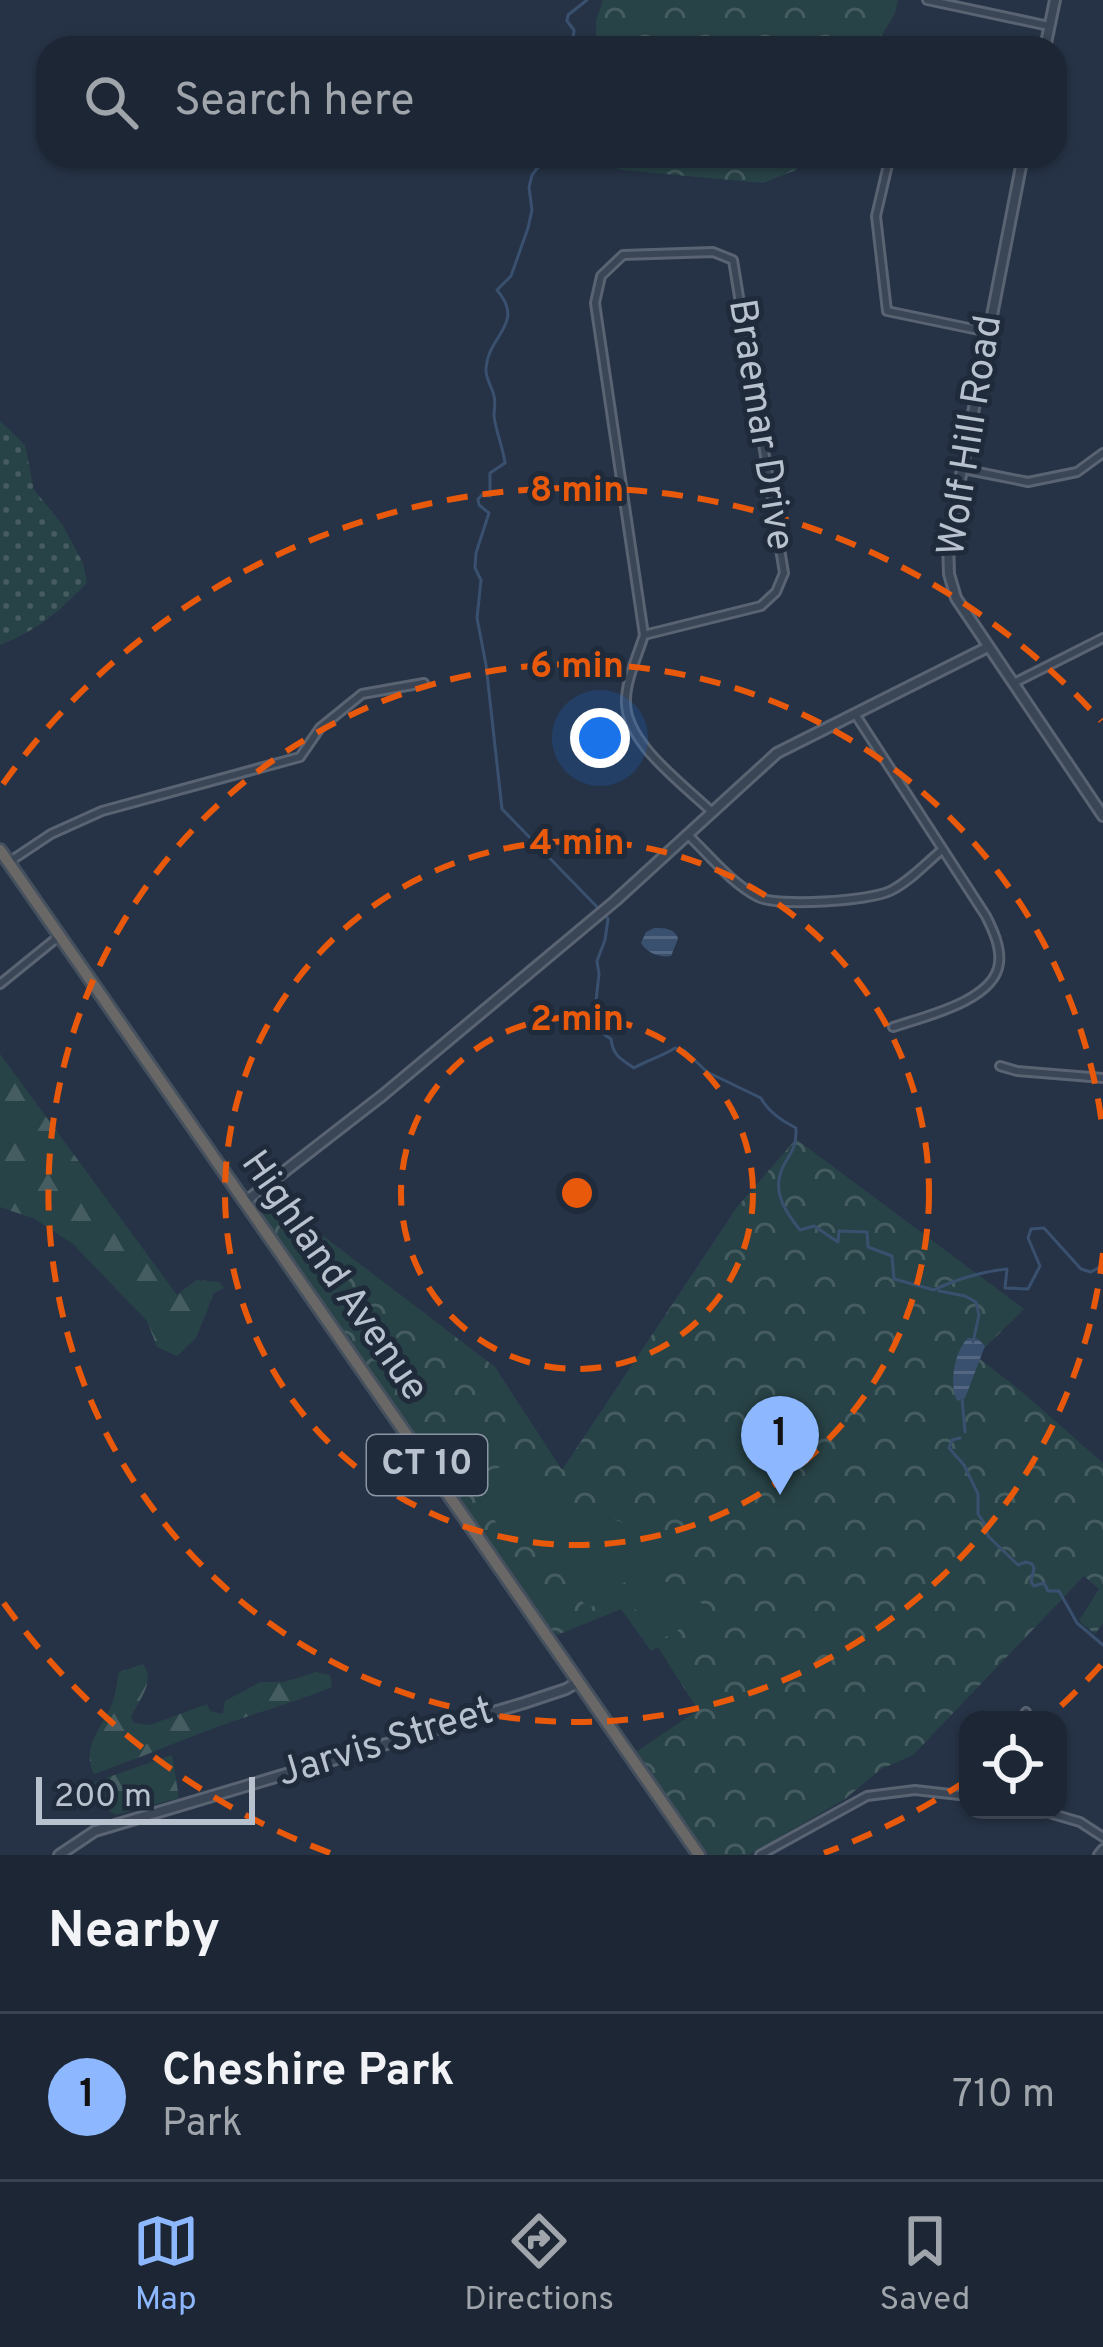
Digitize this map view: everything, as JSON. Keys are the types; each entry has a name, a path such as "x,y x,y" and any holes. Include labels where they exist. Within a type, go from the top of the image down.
{"highway":[{"name":"Highland Avenue","path":"0,850 699,1855"}],"street":[{"path":"928,0 1049,26"},
{"path":"1047,36 1055,0"},
{"path":"887,168 876,217 886,311 988,332"},
{"name":"Wolf Hill Road","path":"1021,168 948,542 949,574 956,598 1102,811"},
{"name":"Braemar Drive","path":"644,635 761,606 776,592 784,573 733,260 713,252 623,255 601,276 595,303 644,635 626,699 630,723 640,742 711,811"},
{"path":"963,469 1028,482 1077,472 1103,453"},
{"path":"1014,683 1103,638"},
{"path":"245,1202 383,1095 609,906 777,753 988,647"},
{"path":"9,862 51,834 102,811 300,757 320,728 362,694 424,683"},
{"path":"855,714 996,936 999,962 994,978 958,1006 893,1027"},
{"path":"687,834 762,900 874,897 894,890 943,850"},
{"path":"0,984 59,936"},
{"path":"1000,1066 1103,1078"},
{"name":"Jarvis Street","path":"59,1855 95,1831 524,1703 578,1682"},
{"path":"760,1855 867,1796 915,1790 959,1795"},
{"path":"1067,1818 1103,1837"}],"green space":[{"path":"603,0 898,0 881,36 596,36"},
{"path":"617,168 797,168 763,183"},
{"path":"0,421 25,445 34,490 62,524 83,563 87,583 48,619 0,645"},
{"path":"0,1054 177,1295 196,1280 219,1282 224,1288 214,1293 196,1338 177,1356 157,1347 147,1321 73,1244 35,1219 0,1207"},
{"path":"796,1139 1024,1309 976,1356 1103,1463 1103,1623 1095,1634 1079,1621 1099,1589 1084,1576 913,1755 881,1769 845,1799 749,1855 708,1855 636,1752 698,1710 658,1647 651,1651 621,1609 557,1635 263,1215 263,1205 281,1184 301,1219 495,1367 562,1470 737,1207"},
{"path":"393,1333 412,1356 398,1368 379,1345"},
{"path":"504,1466 536,1476 560,1499 511,1533 503,1532 468,1482"},
{"path":"579,1512 625,1524 662,1554 592,1607 577,1597 529,1533 552,1519"},
{"path":"659,1580 688,1591 708,1613 662,1639 655,1638 623,1591"},
{"path":"143,1664 147,1684 131,1717 134,1723 150,1725 207,1704 210,1711 223,1714 225,1701 260,1682 284,1682 316,1672 330,1675 332,1687 94,1774 91,1745 113,1701 119,1672"},
{"path":"172,1755 179,1798 116,1815 103,1807 94,1782"}],"water":[{"path":"654,928 677,935 671,956 654,954 641,943"},
{"path":"968,1338 985,1346 965,1398 957,1401 954,1368"}],"waterway":[{"path":"573,36 568,15 587,0"},
{"path":"538,168 529,187 528,228 511,276 497,290 505,302 507,321 488,357 486,372 505,463 490,473 490,496 478,499 489,513 476,553 475,568 481,580 477,618 502,809 599,909"},
{"path":"606,916 605,940 597,961 595,1010 606,1020 605,1035 616,1053 634,1068 675,1048 685,1051 707,1072 761,1098 776,1116 796,1128 779,1190 800,1230 814,1226 838,1242 839,1231 867,1232 868,1247 892,1256 894,1279 934,1290 969,1276 1007,1269 1005,1288 1028,1289 1040,1266 1028,1238 1031,1229 1044,1228 1081,1269 1091,1272 1103,1265"},
{"path":"939,1291 976,1302 979,1315 973,1342"},
{"path":"962,1398 965,1432"},
{"path":"960,1438 952,1440 949,1448 964,1465 978,1494 978,1514 988,1536 1018,1565 1032,1564 1034,1586 1044,1583 1048,1591 1059,1591 1077,1623 1103,1645"}],"place":[{"name":"Cheshire Park","path":"780,1495"}]}
